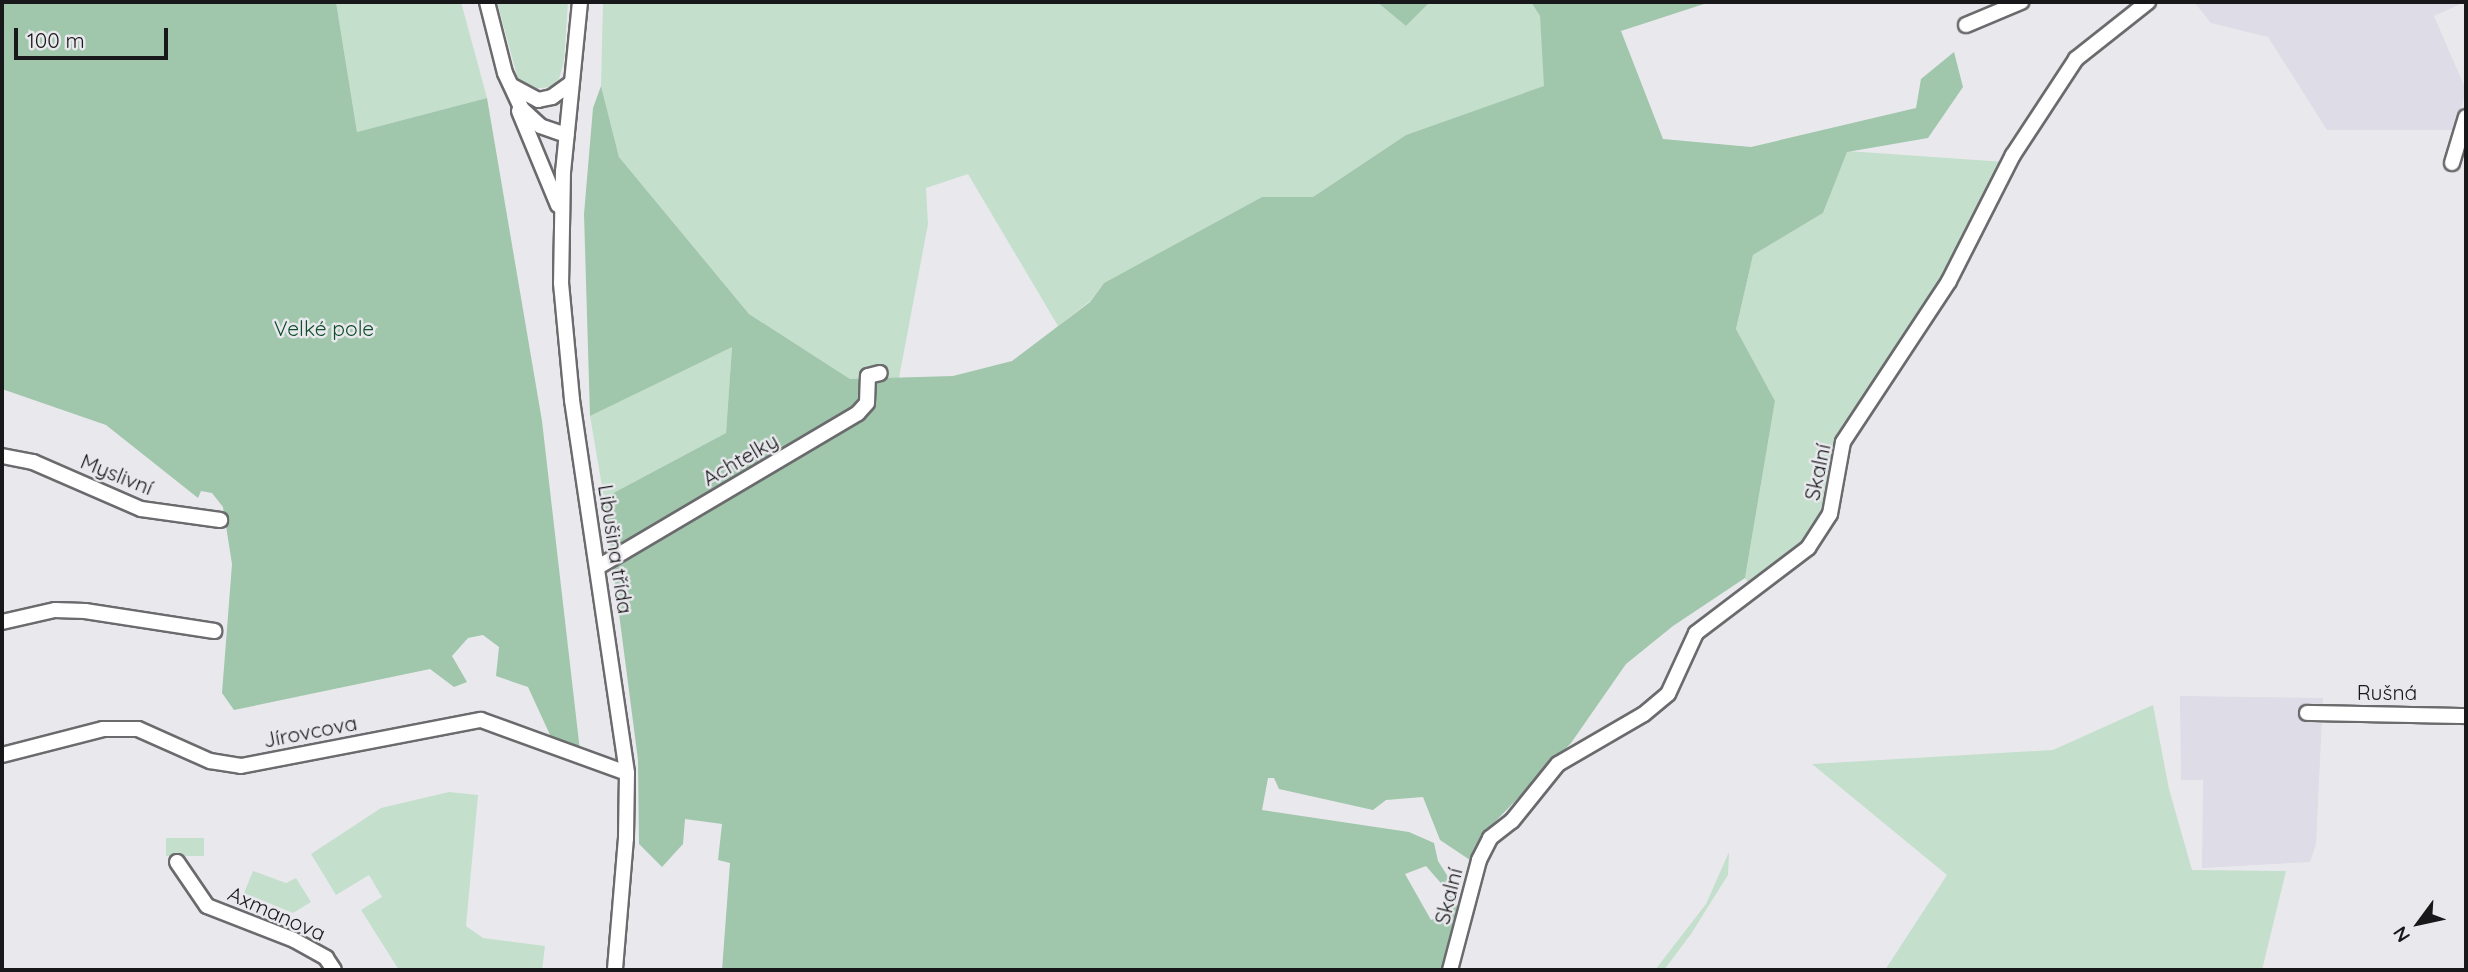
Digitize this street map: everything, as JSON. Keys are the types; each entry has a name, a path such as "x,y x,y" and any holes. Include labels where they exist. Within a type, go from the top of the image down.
{"street":[{"path":"487,2 509,82 561,217"},
{"name":"Libušina třída","path":"580,2 566,135 561,217 567,362 626,774 626,845 615,970"},
{"path":"1966,25 2021,2"},
{"name":"Skalní","path":"1450,970 1479,860 1490,838 1512,821 1558,764 1644,714 1668,694 1696,633 1808,548 1830,514 1843,442 1949,281 2013,155 2076,59 2148,2"},
{"path":"509,82 538,100 552,97 571,83"},
{"path":"509,82 529,118 566,135"},
{"path":"2452,163 2466,117"},
{"name":"Achtelky","path":"598,567 858,413 867,403 868,376 880,373"},
{"name":"Myslivní","path":"2,457 33,462 141,509 220,520"},
{"path":"2,622 65,610 214,631"},
{"name":"Rušná","path":"2307,713 2466,716"},
{"name":"Jírovcova","path":"2,755 103,729 138,730 210,761 241,766 481,720 626,774"},
{"name":"Axmanova","path":"177,862 207,906 294,940 326,958 334,970"}],"shaded area":[{"name":"Velké pole","path":"2,2 336,2 357,132 487,98 542,421 580,751 551,737 528,687 496,676 499,647 483,635 468,638 452,656 467,682 454,687 430,669 234,710 222,693 232,564 223,507 212,493 201,491 198,498 106,425 2,389"},
{"path":"336,2 461,2 487,98 357,132"},
{"path":"497,2 568,2 564,61 559,79 551,87 530,89 518,79"},
{"path":"603,2 1377,2 1406,26 1430,2 1531,2 1540,16 1545,86 1406,135 1313,197 1262,197 1104,283 1090,301 1058,326 968,174 926,188 928,224 899,378 850,379 749,314 619,157 601,86"},
{"path":"1377,2 1430,2 1406,26"},
{"path":"1531,2 1710,2 1621,31 1663,139 1751,147 1916,108 1921,79 1954,52 1963,87 1928,138 1847,152 1823,213 1753,255 1736,329 1775,401 1745,578 1673,626 1626,664 1571,743 1488,829 1473,862 1440,840 1423,797 1386,800 1373,810 1279,789 1274,778 1268,778 1262,810 1409,832 1434,843 1438,861 1454,886 1446,889 1426,866 1405,874 1431,920 1441,916 1446,895 1454,897 1456,905 1462,908 1446,970 722,970 730,863 718,860 722,824 685,819 683,844 662,867 639,844 638,760 604,498 726,433 732,347 590,416 584,214 593,108 601,86 619,157 749,314 850,379 953,376 1012,361 1090,302 1104,283 1262,197 1313,197 1406,135 1544,86 1540,16"},
{"path":"2194,2 2465,2 2434,16 2466,90 2455,130 2327,130 2268,37 2211,23"},
{"path":"1847,151 2005,162 1947,275 1857,413 1843,424 1835,444 1825,518 1813,539 1752,587 1745,578 1775,401 1736,329 1753,255 1823,213"},
{"path":"732,346 726,433 604,498 590,416"},
{"path":"2180,696 2323,698 2316,844 2310,862 2202,868 2203,780 2181,780"},
{"path":"2153,705 2169,789 2192,870 2286,871 2262,970 1885,970 1947,875 1812,764 2053,750"},
{"path":"449,792 478,795 466,926 483,938 545,946 542,970 399,970 361,910 382,897 369,875 336,895 311,854 381,808"},
{"path":"166,838 204,838 204,856 166,856"},
{"path":"1729,852 1728,875 1691,934 1664,970 1655,970 1706,904"},
{"path":"253,871 286,883 296,878 311,902 293,913 244,893"}],"waterway":[{"path":"683,744 821,742"}]}
